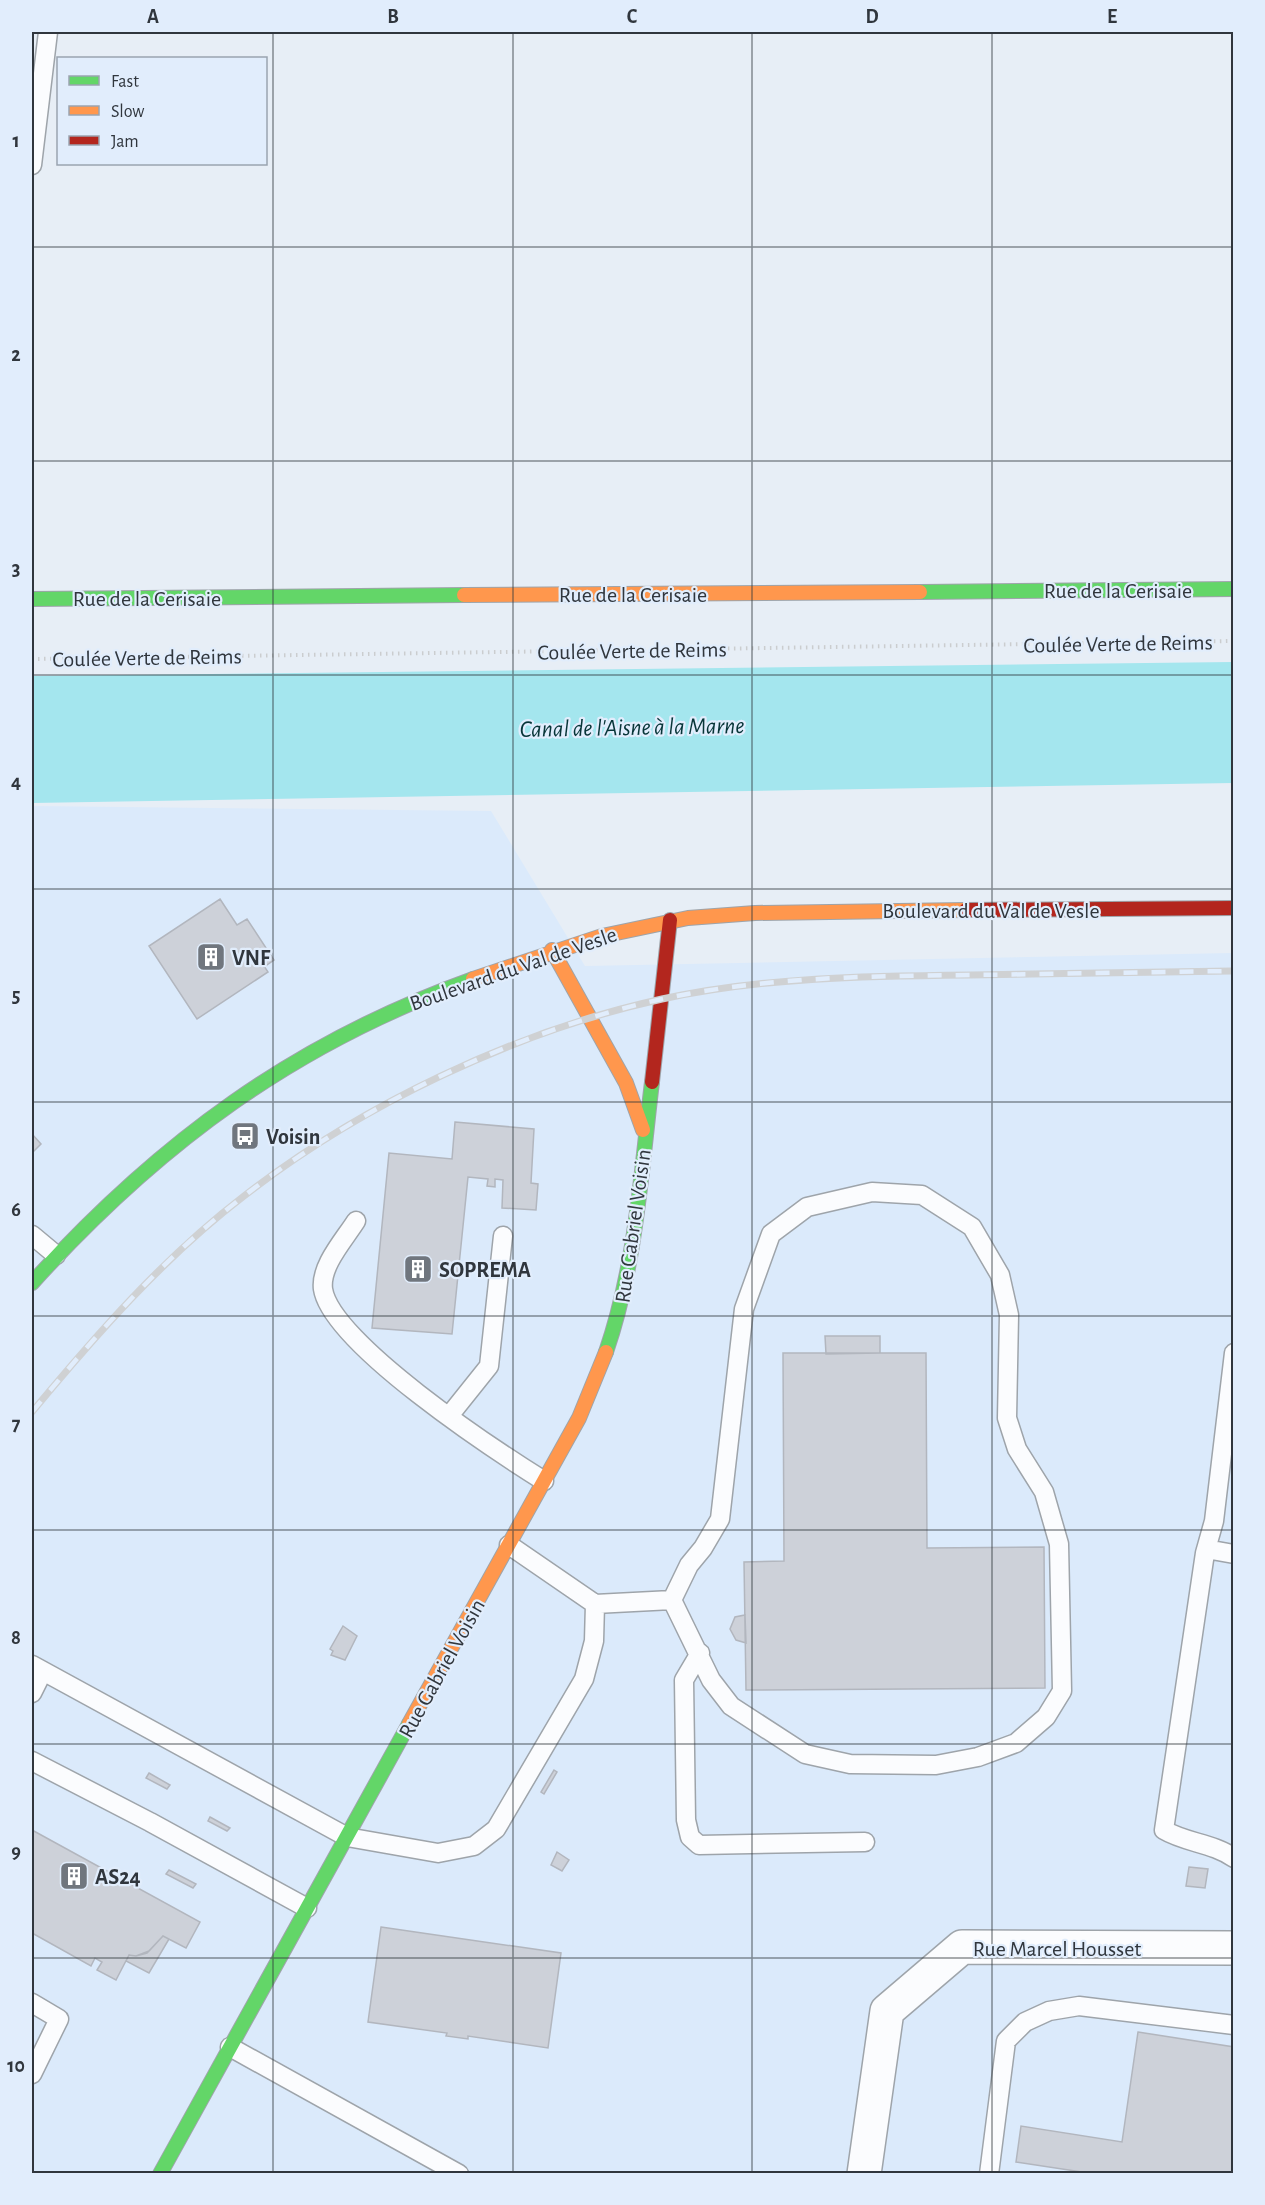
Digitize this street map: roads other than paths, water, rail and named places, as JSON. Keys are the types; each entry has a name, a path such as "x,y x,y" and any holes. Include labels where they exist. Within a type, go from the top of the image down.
{"street":[{"name":"Rue de la Cerisaie","path":"32,599 1233,589"},
{"name":"Boulevard du Val de Vesle","path":"32,1283 56,1255 170,1149 251,1089 328,1042 402,1006 552,950 610,933 670,920 889,911 1233,908"},
{"name":"Rue Gabriel Voisin","path":"160,2174 579,1418 618,1323 633,1245 670,920"},
{"name":"Rue Gabriel Voisin","path":"552,950 626,1083 644,1135"},
{"name":"Rue Marcel Housset","path":"864,2174 887,2011 962,1947 1233,1948"}],"lane":[{"path":"32,165 48,32"},
{"path":"872,1192 922,1195 972,1227 1000,1275 1009,1315 1007,1418 1017,1449 1044,1492 1059,1544 1062,1691 1046,1716 1016,1743 978,1757 936,1765 850,1764 805,1754 731,1706 711,1680 700,1653 672,1600 689,1565 703,1548 720,1519 744,1309 771,1234 807,1207 872,1192"},
{"path":"356,1221 323,1274 323,1290 333,1317 393,1374 486,1445 544,1481"},
{"path":"32,1235 56,1255"},
{"path":"449,1416 489,1365 503,1236"},
{"path":"1233,1353 1214,1521 1206,1549 1164,1830 1179,1839 1223,1850 1233,1857"},
{"path":"509,1545 595,1604 672,1600"},
{"path":"1206,1549 1233,1554"},
{"path":"32,1693 38,1668 347,1837 438,1852 474,1846 496,1829 584,1679 594,1641 595,1604"},
{"path":"700,1653 684,1680 686,1820 690,1837 699,1845 865,1842"},
{"path":"32,1761 150,1822 307,1908"},
{"path":"32,2003 59,2019 32,2074"},
{"path":"989,2174 1006,2041 1025,2022 1049,2011 1079,2006 1233,2025"},
{"path":"230,2047 459,2174"}],"water":[{"name":"Canal de l'Aisne à la Marne","path":"1233,662 1233,783 32,803 32,676"}],"railway":[{"path":"32,1412 106,1326 158,1271 244,1196 338,1131 389,1102 496,1051 552,1030 662,999 777,982 893,976 1234,971"}],"place":[{"name":"VNF","path":"211,957"},
{"name":"Voisin","path":"245,1136"},
{"name":"SOPREMA","path":"418,1269"},
{"name":"AS24","path":"74,1876"}]}
